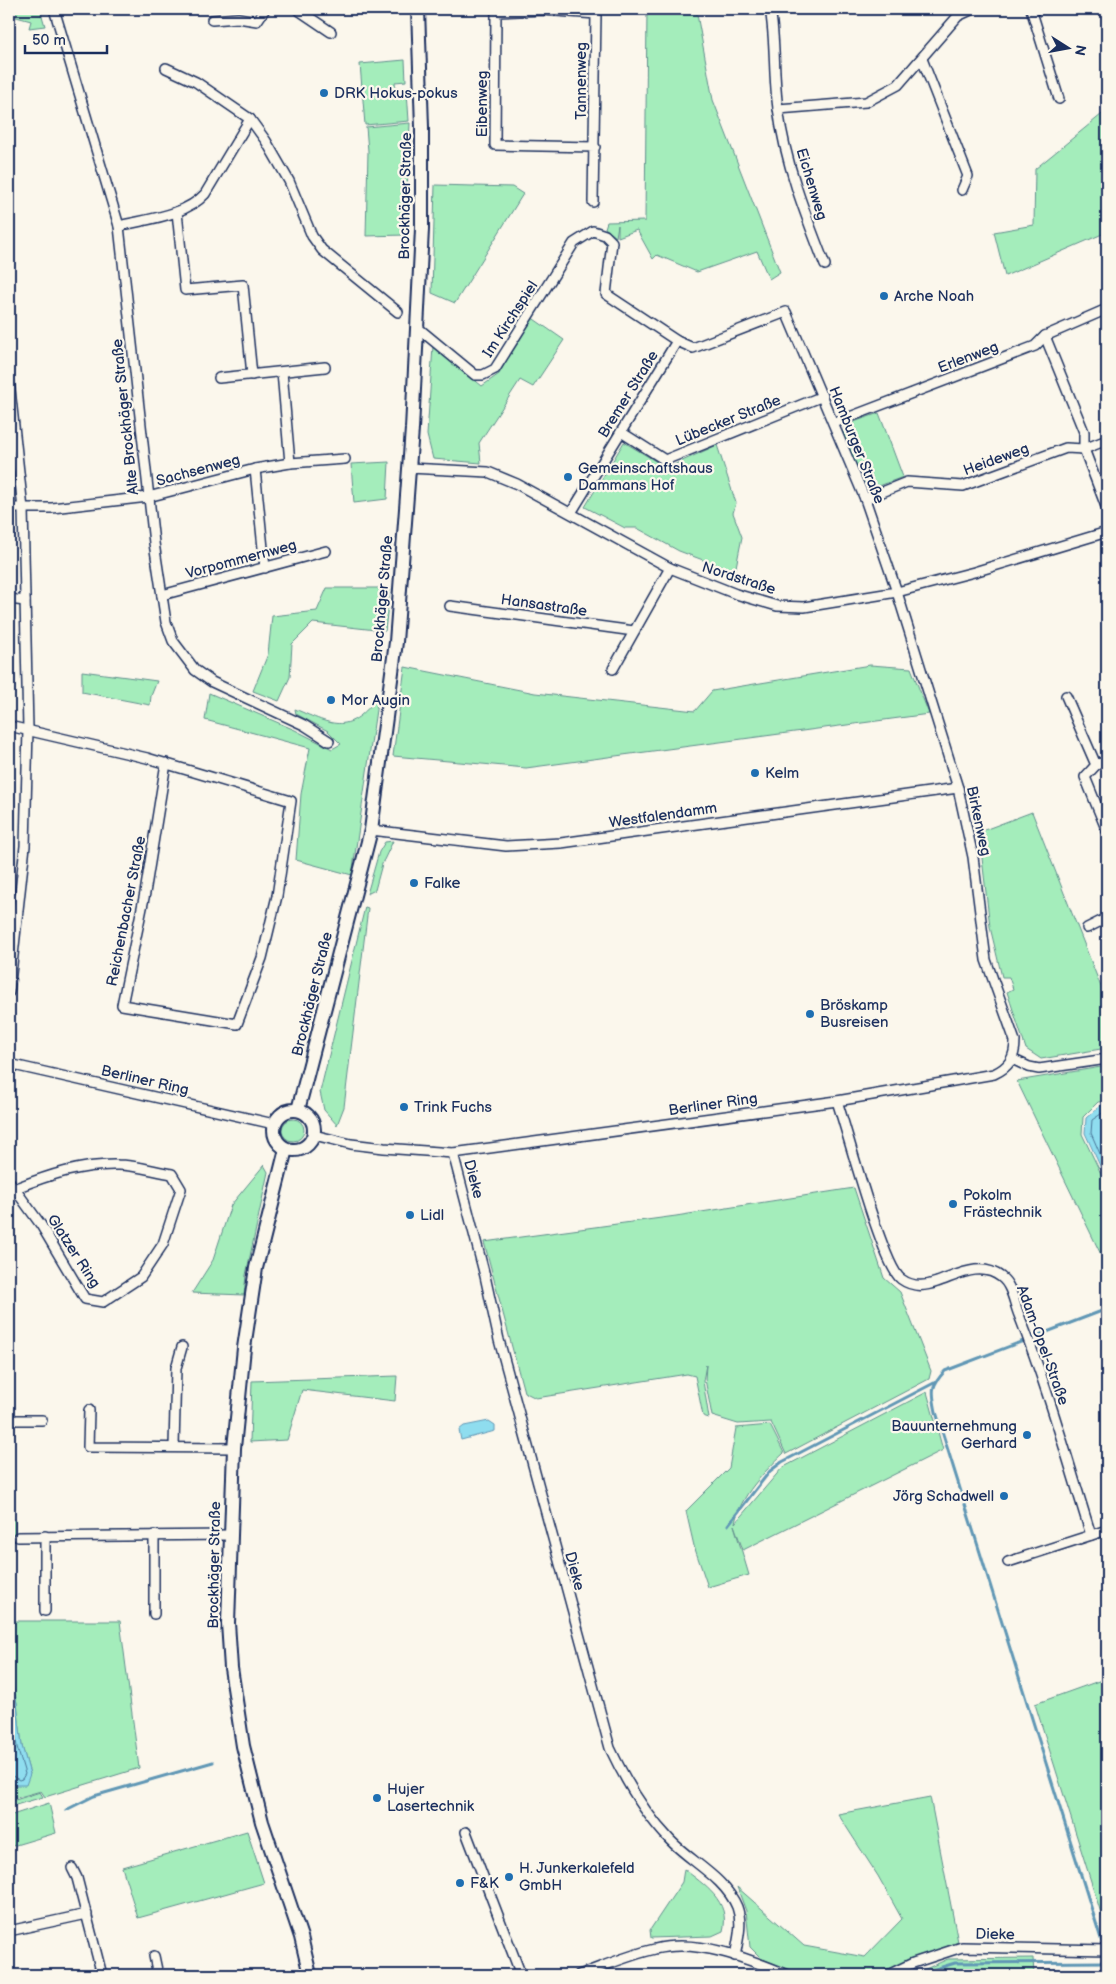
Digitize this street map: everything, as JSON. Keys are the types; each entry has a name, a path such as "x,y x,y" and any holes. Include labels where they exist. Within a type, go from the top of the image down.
{"street":[{"name":"Alte Brockhäger Straße","path":"54,9 119,226 148,497 166,622 173,641 195,670 212,682 304,725 329,741"},
{"path":"212,20 238,18 257,21 265,9"},
{"path":"296,9 331,32"},
{"name":"Brockhäger Straße","path":"411,9 420,80"},
{"name":"Brockhäger Straße","path":"298,1110 371,830 384,746 399,608 418,328 422,229 418,9"},
{"name":"Eichenweg","path":"770,9 778,109 797,195 825,265"},
{"path":"778,109 866,102 898,85 958,16 973,9"},
{"path":"1031,9 1059,99"},
{"name":"Eibenweg","path":"543,10 496,12 495,145 595,147"},
{"name":"Tannenweg","path":"543,10 596,14 593,202"},
{"path":"922,59 968,176 962,190"},
{"path":"166,68 196,82 250,119 266,141 284,173 312,236 322,250 398,312"},
{"path":"119,226 177,212 197,203 205,194 250,119"},
{"path":"177,212 185,290 243,285 252,375"},
{"name":"Im Kirchspiel","path":"418,328 475,374 483,375 495,369 574,243 593,231 605,235 612,242"},
{"name":"Bremer Straße","path":"612,242 606,294 678,341 693,348 786,312"},
{"name":"Erlenweg","path":"834,423 1035,346 1045,336 1107,309"},
{"name":"Hamburger Straße","path":"786,312 865,499 897,592"},
{"path":"1045,336 1084,432 1084,449 1107,509"},
{"name":"Bremer Straße","path":"571,513 678,341"},
{"path":"219,378 325,367"},
{"path":"282,372 290,463"},
{"path":"9,380 23,509 28,730 26,846 9,992"},
{"name":"Lübecker Straße","path":"621,432 666,460 823,396"},
{"path":"604,440 613,445"},
{"name":"Heideweg","path":"865,499 907,482 963,486 1066,448 1084,449 1107,440"},
{"name":"Sachsenweg","path":"9,508 23,509 148,497 255,469 290,463 345,459"},
{"name":"Nordstraße","path":"409,468 488,472 517,484 670,568 736,594 778,606 804,607 897,592 974,572 1107,532"},
{"name":"Sachsenweg","path":"255,469 265,568"},
{"name":"Vorpommernweg","path":"162,595 326,551"},
{"path":"613,669 670,568"},
{"name":"Birkenweg","path":"897,592 958,788 973,857 986,960 1014,1041 1012,1059"},
{"path":"9,599 25,601"},
{"name":"Hansastraße","path":"450,606 634,631"},
{"path":"1066,696 1096,765"},
{"name":"Reichenbacher Straße","path":"9,726 166,763 291,801 277,896 262,958 237,1024 122,1005 144,893 166,763"},
{"path":"1107,761 1096,765 1085,777 1107,831"},
{"name":"Westfalendamm","path":"371,830 506,846 560,843 958,788"},
{"path":"1086,928 1107,918"},
{"path":"1012,1059 1038,1069 1107,1059"},
{"name":"Berliner Ring","path":"314,1135 350,1144 453,1152 837,1101 994,1074 1006,1068 1012,1059"},
{"name":"Berliner Ring","path":"9,1064 274,1124"},
{"name":"Adam-Opel-Straße","path":"837,1101 885,1252 900,1278 912,1285 923,1286 977,1269 991,1271 1003,1278 1011,1292 1033,1352 1090,1535"},
{"path":"298,1110 310,1116 315,1128 314,1135 307,1146 293,1151 286,1149 277,1142 274,1124 286,1111 298,1110"},
{"name":"Brockhäger Straße","path":"286,1149 256,1268 244,1348 234,1448 228,1623 231,1668 243,1746 263,1825 301,1937 310,1975"},
{"name":"Dieke","path":"453,1152 485,1276 499,1340 610,1748 625,1781 647,1815 671,1842 723,1886 732,1897 738,1908 741,1923 735,1956"},
{"name":"Glatzer Ring","path":"119,1165 172,1174 181,1188 163,1244 147,1269 141,1277 103,1302 85,1299 42,1225 12,1184 77,1168 119,1165"},
{"path":"174,1447 176,1368 182,1347"},
{"path":"89,1410 88,1447 234,1448"},
{"path":"9,1420 42,1420"},
{"path":"1008,1562 1107,1530"},
{"path":"154,1535 154,1614"},
{"path":"18,1537 230,1535"},
{"path":"45,1536 45,1611"},
{"path":"466,1832 521,1975"},
{"path":"72,1868 77,1878 87,1914 88,1929 102,1975"},
{"path":"9,1931 87,1914"},
{"path":"579,1975 656,1948 679,1946 735,1956 788,1975"},
{"name":"Dieke","path":"888,1975 913,1963 962,1947 1107,1950"},
{"path":"154,1956 158,1975"}],"green space":[{"path":"9,9 40,9 45,26 29,28 31,21 9,15"},
{"path":"647,9 696,9 713,100 780,272 769,279 757,251 697,272 657,255 653,259 637,230 618,237 618,225 616,237 605,228 607,222 645,221"},
{"path":"405,60 406,81 395,82 396,91 407,91 409,121 365,125 360,64"},
{"path":"1107,110 1107,232 1005,276 994,232 1034,225 1035,169"},
{"path":"410,123 405,235 366,236 368,151 366,127"},
{"path":"435,185 512,187 523,194 455,303 432,293"},
{"path":"531,317 564,340 533,387 520,380 479,443 481,463 433,459 427,435 433,346 482,386 499,374"},
{"path":"879,413 903,477 871,489 862,485 843,435 845,425"},
{"path":"624,442 667,468 717,445 736,503 733,513 742,537 735,572 679,551 637,528 625,528 585,507"},
{"path":"389,462 387,499 354,503 351,464"},
{"path":"327,588 390,588 385,631 313,623 292,644 290,677 279,701 253,691 268,654 272,616 317,611"},
{"path":"870,665 911,668 929,714 526,768 393,756 405,667 535,693 695,711 712,691"},
{"path":"82,671 157,681 151,696 150,705 82,692"},
{"path":"209,693 295,730 332,749 341,744 328,731 296,714 295,709 320,720 341,724 359,717 378,696 352,875 296,860 301,794 310,748 205,720"},
{"path":"1032,812 1107,1002 1107,1048 1041,1059 1026,1049 1007,992 1013,989 1009,977 1002,977 990,927 979,832"},
{"path":"393,841 382,864 375,890 367,894 379,852 385,842"},
{"path":"365,907 368,908 344,1107 337,1125 324,1110 320,1092"},
{"path":"1107,1066 1107,1101 1098,1102 1083,1117 1082,1134 1107,1186 1107,1267 1017,1081"},
{"path":"293,1119 301,1122 304,1130 301,1138 293,1141 285,1138 282,1130 285,1122"},
{"path":"264,1165 268,1172 246,1275 244,1295 192,1293 213,1260 231,1205"},
{"path":"854,1188 884,1278 900,1292 931,1371 929,1379 786,1454 771,1422 738,1424 712,1416 705,1379 706,1365 703,1381 709,1418 703,1416 695,1376 687,1374 536,1398 524,1392 484,1242 676,1216"},
{"path":"397,1376 395,1401 302,1390 287,1440 250,1442 252,1381"},
{"path":"927,1392 943,1450 743,1550 734,1525 749,1575 708,1587 694,1546 686,1511 729,1468 736,1428 770,1425 784,1453 761,1476 747,1494 735,1523 782,1468"},
{"path":"9,1520 15,1520 15,1541 9,1541"},
{"path":"9,1621 120,1621 139,1768 45,1797 41,1791 9,1800 9,1776 15,1785 30,1774 22,1746 17,1703 10,1677"},
{"path":"1107,1678 1107,1932 1035,1704"},
{"path":"40,1792 43,1797 9,1807 9,1802"},
{"path":"930,1797 958,1942 889,1970 882,1975 802,1975 762,1959 750,1947 746,1911 737,1887 804,1946 865,1957 902,1919 878,1876 838,1814"},
{"path":"49,1803 56,1833 9,1847 9,1816"},
{"path":"247,1831 264,1883 138,1918 122,1867"},
{"path":"684,1869 707,1888 719,1902 723,1911 723,1931 712,1936 651,1938 650,1930 682,1882"},
{"path":"1033,1958 1034,1975 912,1975 948,1959"}],"water":[{"path":"1107,1104 1107,1181 1085,1133 1086,1118 1100,1106"},
{"path":"489,1421 495,1425 495,1431 461,1440 459,1430 464,1426"},
{"path":"9,1668 17,1703 22,1746 30,1774 26,1785 15,1785 9,1776"}],"waterway":[{"path":"1102,1942 936,1412 933,1390 945,1371 1107,1309"},
{"path":"728,1525 770,1471 782,1462 934,1383"},
{"path":"66,1810 94,1796 213,1762"},
{"path":"916,1975 955,1963 1107,1962"}],"place":[{"name":"DRK Hokus-pokus","path":"324,93"},
{"name":"Arche Noah","path":"884,296"},
{"name":"Gemeinschaftshaus Dammans Hof","path":"568,477"},
{"name":"Mor Augin","path":"331,700"},
{"name":"Kelm","path":"755,773"},
{"name":"Falke","path":"414,883"},
{"name":"Bröskamp Busreisen","path":"810,1014"},
{"name":"Trink Fuchs","path":"404,1107"},
{"name":"Pokolm Frästechnik","path":"953,1204"},
{"name":"Lidl","path":"410,1215"},
{"name":"Bauunternehmung Gerhard","path":"1027,1435"},
{"name":"Jörg Schadwell","path":"1004,1496"},
{"name":"Hujer Lasertechnik","path":"377,1798"},
{"name":"H. Junkerkalefeld GmbH","path":"509,1877"},
{"name":"F&K","path":"460,1883"}]}
